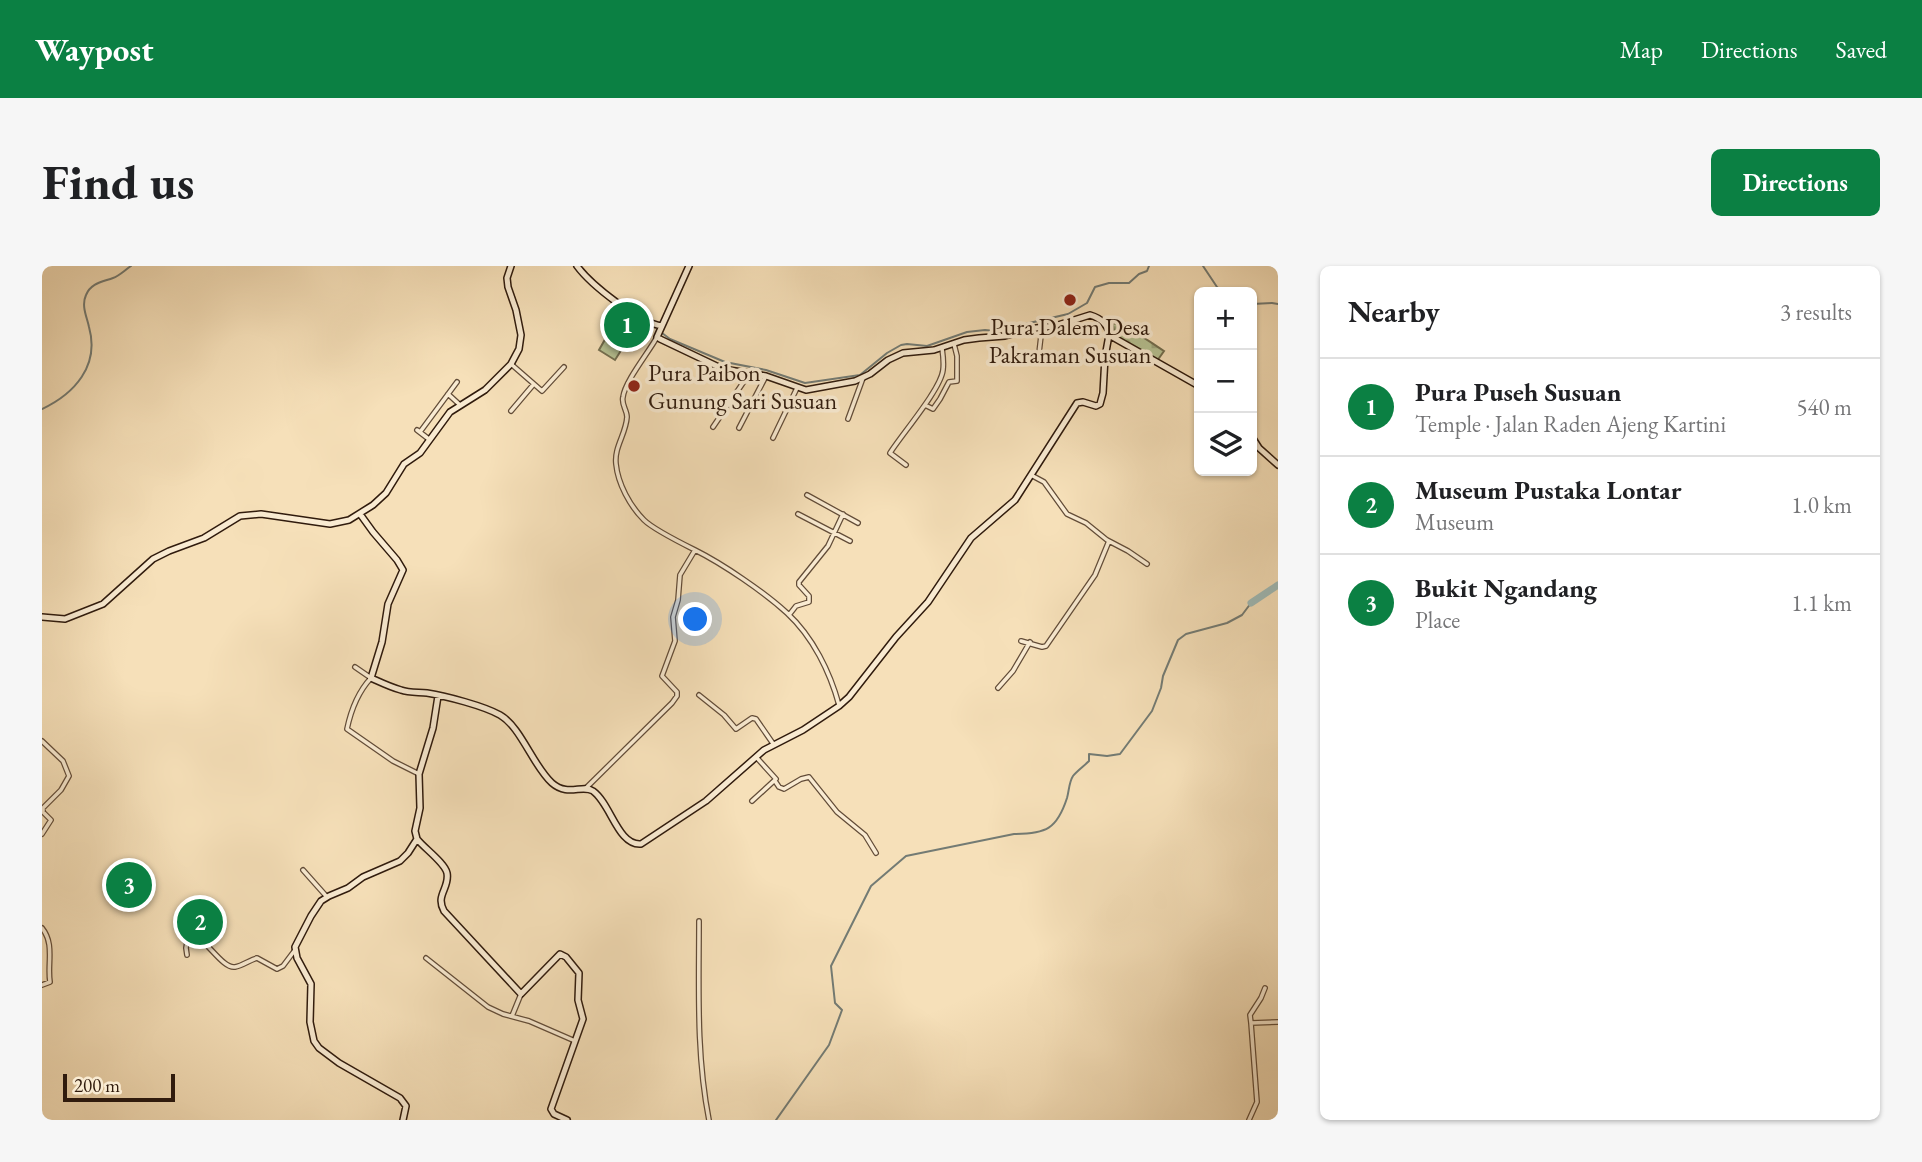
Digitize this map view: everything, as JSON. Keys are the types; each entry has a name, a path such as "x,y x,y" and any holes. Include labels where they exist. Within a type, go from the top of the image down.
{"street":[{"path":"42,617 65,619 103,604 157,556 204,538 240,516 261,514 330,524 349,520 373,505 386,493 404,464 420,453 450,412 485,390 511,364 519,349 521,335 508,286 510,266"},
{"path":"577,266 598,288 652,325 662,326"},
{"path":"689,266 657,337 622,397 626,419 617,448 616,466 625,492 643,520 724,566 802,628 819,654 839,706"},
{"path":"355,667 371,678 402,690 430,693 500,715 509,723 551,781 567,790 592,791 629,842 641,844 706,801 756,756 803,730 849,697 928,602 971,538 1010,506 1077,403 1096,406 1101,402 1109,335 1106,324 1090,315 1055,326 897,355 863,378 848,384 806,390 766,376 716,366 666,344 657,337 652,325"},
{"path":"1039,353 1042,327"},
{"path":"1109,335 1194,383"},
{"path":"925,405 933,409 949,383 957,381 954,343"},
{"path":"906,465 890,453 925,405 943,373 942,348"},
{"path":"511,364 540,390 564,367"},
{"path":"713,427 750,373"},
{"path":"739,428 766,376"},
{"path":"848,419 863,378"},
{"path":"430,440 419,431 457,382"},
{"path":"511,411 533,385"},
{"path":"773,438 797,388"},
{"path":"448,394 462,406"},
{"path":"1257,445 1278,465"},
{"path":"1031,475 1044,482 1067,514 1147,564"},
{"path":"807,495 858,523"},
{"path":"360,514 403,570 388,604 382,642 371,678 357,696 347,729 393,761 419,774"},
{"path":"798,514 850,541"},
{"path":"789,615 796,606 808,602 808,594 799,584 822,554 843,514"},
{"path":"1021,640 1046,646 1095,575 1109,541"},
{"path":"585,789 673,704 677,696 677,691 662,676 675,641 673,617 678,600 680,575 695,550"},
{"path":"998,688 1013,671 1030,642"},
{"path":"699,695 718,709 736,729 752,718 756,719 774,745"},
{"path":"438,696 433,728 419,774 420,808 415,831 417,839 447,872 440,900 444,911 521,994"},
{"path":"42,741 63,761 69,776 61,790 43,808 43,812 51,820 42,834"},
{"path":"756,756 775,777 779,787 784,789 809,777 837,812 865,835 876,853"},
{"path":"752,801 775,780"},
{"path":"403,1120 406,1106 400,1098 325,1054 314,1041 310,1022 311,984 295,950 321,901 348,888 370,873 400,861 417,839"},
{"path":"303,870 327,897"},
{"path":"699,921 699,1054 709,1120"},
{"path":"42,928 49,940 50,982 42,985"},
{"path":"187,955 187,942 198,939 205,942 229,966 235,967 257,958 277,969 295,950"},
{"path":"512,1016 521,994 560,954 577,969 580,977 578,1000 583,1019 551,1109 554,1114 567,1120"},
{"path":"426,958 479,1001 496,1011 529,1021 575,1041"},
{"path":"1249,1120 1257,1102 1251,1012 1265,988"},
{"path":"1251,1023 1278,1022"}],"green space":[{"path":"623,308 641,319 615,360 599,350"},
{"path":"1112,323 1132,331 1164,351 1157,361 1116,337"}],"waterway":[{"path":"42,409 74,387 87,366 91,354 84,303 88,291 94,285 115,277 131,266"},
{"path":"662,333 670,339 725,362 766,370 805,383 860,375 901,345 927,346 967,332 995,331 1068,314 1087,303 1095,287 1109,283 1129,283 1147,271 1149,266"},
{"path":"1203,266 1217,287"},
{"path":"1257,304 1278,304"},
{"path":"1251,603 1278,585"},
{"path":"776,1120 829,1045 842,1010 835,1003 831,966 871,886 906,856 1049,828 1059,817 1072,778 1089,761 1089,754 1120,754 1152,711 1178,640 1186,634 1227,623 1242,615 1251,603"}],"place":[{"name":"Pura Dalem Desa Pakraman Susuan","path":"1070,300"},
{"name":"Pura Puseh Susuan","path":"627,325"},
{"name":"Pura Paibon Gunung Sari Susuan","path":"634,386"},
{"name":"Bukit Ngandang","path":"129,885"},
{"name":"Museum Pustaka Lontar","path":"200,922"}]}
